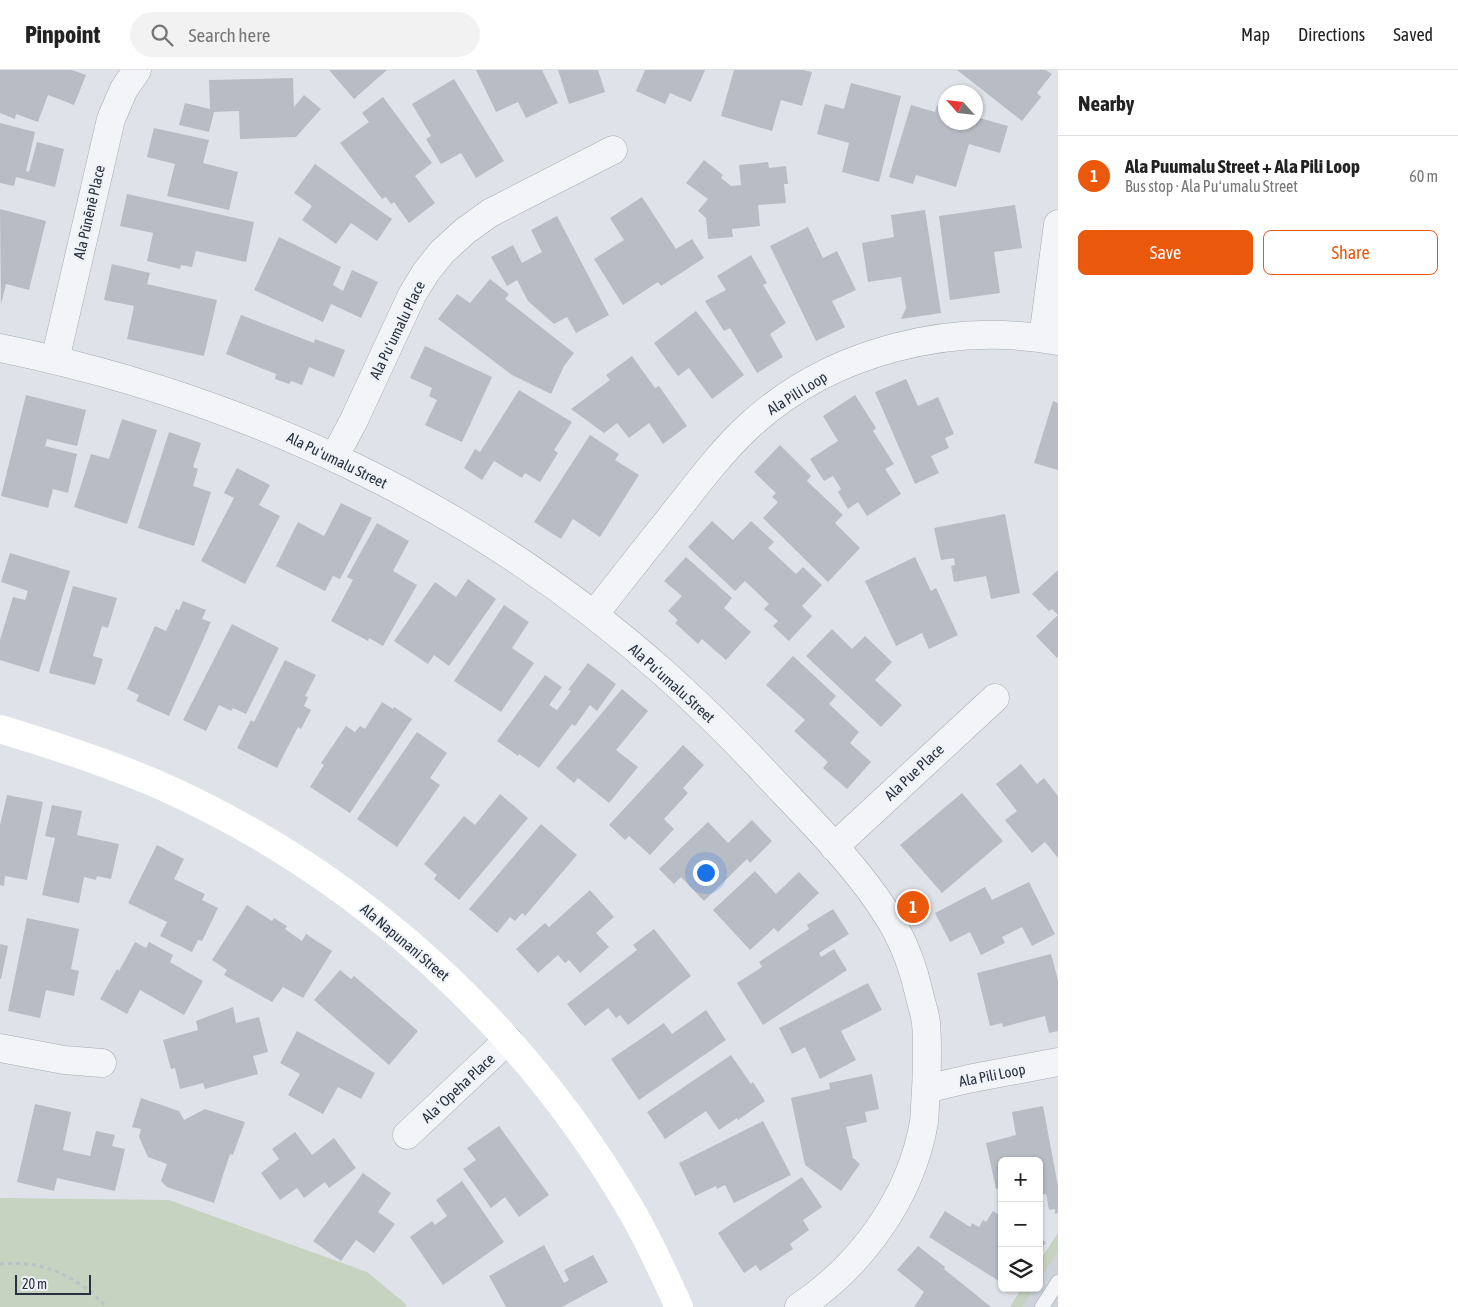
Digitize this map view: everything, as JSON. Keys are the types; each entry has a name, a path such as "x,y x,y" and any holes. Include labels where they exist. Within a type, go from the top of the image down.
{"street":[{"name":"Ala Pūnēnē Place","path":"55,360 111,118 124,89 137,70"},
{"name":"Ala Puʻumalu Place","path":"335,456 354,420 412,295 426,272 442,252 464,231 490,213 613,150"},
{"path":"1050,340 1058,224"},
{"name":"Ala Pili Loop","path":"594,615 723,452 749,425 778,400 811,381 882,350 952,338 989,335 1050,340"},
{"name":"Ala Puʻumalu Street","path":"0,348 55,360 196,401 268,428 335,456 474,532 594,615 664,672 739,745 834,847 878,902 897,931 909,959 926,1020 928,1062 924,1121 908,1177 878,1231 858,1256 832,1281 799,1307"},
{"name":"Ala Pue Place","path":"834,847 995,698"},
{"name":"Ala Napunani Street","path":"0,729 107,763 158,784 224,817 281,849 380,919 424,955 467,996 508,1040 539,1075 569,1114 635,1217 679,1307"},
{"name":"Ala ʻOpeha Place","path":"407,1135 508,1040"},
{"path":"0,1048 64,1060 102,1063"},
{"name":"Ala Pili Loop","path":"926,1089 1058,1062"}],"lane":[{"path":"1042,1307 1058,1282"}],"path":[{"path":"0,1264 14,1263 43,1267 65,1276 86,1288 106,1307"}],"shaded area":[{"path":"1058,1233 1058,1307 1010,1307 1019,1292 1043,1292 1043,1256"}],"green space":[{"path":"0,1198 169,1200 367,1272 407,1305 405,1307 0,1307"},
{"path":"1058,1233 1058,1252 1043,1274 1043,1256"},
{"path":"1019,1292 1031,1292 1022,1307 1010,1307"}],"building":[{"path":"0,70 72,70 86,75 74,105 48,95 38,122 16,114 15,119 0,113"},
{"path":"329,70 387,70 354,99"},
{"path":"476,70 542,70 558,103 526,118 518,102 496,112"},
{"path":"558,70 598,70 605,92 569,104"},
{"path":"645,70 705,70 691,102 670,93 665,104 636,91"},
{"path":"734,70 803,70 812,72 802,106 781,100 772,131 721,116"},
{"path":"957,70 1046,70 1052,74 1037,93 1041,97 1022,121 983,90 983,85 976,85"},
{"path":"293,78 294,107 304,95 321,109 296,137 240,139 239,111 214,112 209,132 179,125 185,103 210,109 209,80"},
{"path":"454,79 504,161 476,178 461,153 441,164 426,139 431,136 412,104"},
{"path":"851,83 901,96 879,182 842,172 849,143 817,134 825,104 844,109"},
{"path":"383,97 432,163 415,176 435,203 409,223 394,202 391,204 386,197 382,199 340,143 369,122 362,113"},
{"path":"911,105 935,112 938,105 938,130 983,130 983,119 1008,126 1000,153 969,144 956,187 916,175 913,184 889,177"},
{"path":"0,123 35,132 26,171 29,172 37,142 64,149 55,187 16,177 14,186 0,183"},
{"path":"154,128 209,140 203,163 238,172 229,210 167,196 175,164 147,157"},
{"path":"704,160 723,175 721,178 731,186 741,185 739,165 768,162 769,168 786,166 788,184 784,184 786,203 758,205 760,226 732,229 733,237 708,239 706,218 698,211 708,199 686,183"},
{"path":"315,164 392,219 377,241 351,223 336,244 302,220 312,206 294,193"},
{"path":"127,194 254,222 246,262 196,251 192,267 181,265 180,269 147,261 153,233 120,226"},
{"path":"642,197 676,249 692,239 704,258 661,286 658,282 623,305 594,259 624,240 610,218"},
{"path":"1015,205 1022,248 994,252 1000,293 950,300 939,216"},
{"path":"0,209 46,221 29,290 6,284 1,304"},
{"path":"925,210 941,313 901,319 906,308 901,277 868,282 862,243 894,237 891,215"},
{"path":"557,216 609,315 576,333 567,317 554,324 528,301 517,280 507,286 491,257 513,245 522,263 542,252 531,230"},
{"path":"808,227 823,258 837,251 856,290 832,301 845,327 816,341 770,246"},
{"path":"279,237 341,267 333,285 343,291 352,270 378,282 361,318 331,304 323,322 254,290"},
{"path":"751,255 767,283 763,285 786,323 770,334 783,357 757,373 730,328 724,331 705,301 726,290 717,276"},
{"path":"112,264 150,273 147,284 217,300 204,356 127,339 134,306 104,300"},
{"path":"490,279 509,294 505,299 574,353 564,366 551,394 512,375 438,319 457,294 470,303"},
{"path":"696,311 744,375 712,399 689,368 678,376 654,343"},
{"path":"241,315 314,343 315,339 345,350 334,377 309,367 302,385 291,381 289,384 275,379 276,374 226,354"},
{"path":"425,346 492,377 462,442 425,425 437,400 429,396 432,388 410,378"},
{"path":"632,356 655,388 659,386 687,426 663,444 649,423 629,438 617,423 604,433 571,409 610,380 606,375"},
{"path":"906,379 918,406 938,397 954,434 945,438 949,448 931,456 939,473 915,484 875,392"},
{"path":"519,390 572,422 554,450 558,453 540,482 525,473 522,478 494,461 482,480 464,468 475,449 480,452"},
{"path":"26,395 86,410 77,446 47,439 45,446 77,454 68,493 53,489 48,508 1,496"},
{"path":"855,395 876,428 873,431 894,464 885,469 901,494 867,516 858,502 848,509 838,492 841,489 833,476 824,481 810,459 838,441 823,416"},
{"path":"1053,401 1058,403 1058,470 1034,463"},
{"path":"122,419 157,430 127,524 74,507 91,454 109,459"},
{"path":"169,432 201,443 193,467 198,469 193,486 211,492 194,546 138,528"},
{"path":"590,435 619,454 615,460 639,475 600,537 573,519 561,539 534,522"},
{"path":"780,445 811,476 807,481 843,515 835,523 860,548 828,582 763,518 778,502 772,497 776,493 754,472"},
{"path":"237,468 270,485 259,505 280,516 245,584 201,561 234,498 224,493"},
{"path":"341,503 372,518 340,579 333,576 325,591 276,566 298,522 324,536"},
{"path":"1005,514 1020,593 991,599 986,576 954,582 951,566 955,565 954,558 941,560 934,528"},
{"path":"712,521 733,540 751,521 774,542 768,548 796,574 803,567 822,585 802,606 812,616 789,641 773,626 778,621 764,609 769,604 745,581 735,591 688,547"},
{"path":"377,523 409,541 393,571 417,585 383,646 369,638 368,641 331,621 353,580 347,577"},
{"path":"10,553 70,571 39,672 0,660 0,640 13,597 25,600 28,591 1,582"},
{"path":"686,557 732,598 724,608 751,632 726,660 702,639 698,644 675,623 678,620 668,611 682,596 664,581"},
{"path":"915,557 931,591 936,588 958,635 929,649 922,633 896,646 865,581"},
{"path":"1058,570 1058,615 1052,609 1049,611 1032,594"},
{"path":"468,579 496,599 449,666 434,655 428,664 394,641 435,582 456,597"},
{"path":"73,586 117,598 108,628 102,626 93,656 103,659 95,685 49,673"},
{"path":"183,601 206,610 202,619 211,622 169,716 136,701 139,695 127,689 155,626 166,631 176,609 179,610"},
{"path":"504,605 529,622 512,648 534,663 501,712 454,681"},
{"path":"1058,615 1058,657 1057,658 1036,636"},
{"path":"232,624 279,648 246,714 233,708 231,711 219,705 206,731 183,720"},
{"path":"832,629 852,649 865,636 892,662 875,680 902,705 881,727 806,656"},
{"path":"793,656 836,696 829,704 859,732 850,743 871,762 847,789 823,768 828,762 794,731 805,720 766,685"},
{"path":"285,660 316,675 305,696 308,697 304,706 311,710 301,729 298,727 277,768 237,748 251,720 254,722"},
{"path":"588,663 616,684 597,711 590,705 575,726 572,724 539,768 497,741 545,675 562,687 549,705 557,710 571,691 568,690"},
{"path":"622,689 648,711 616,750 638,767 609,803 578,778 574,783 556,768"},
{"path":"382,702 393,709 394,707 412,719 350,813 310,787 324,765 321,763 346,726 355,732 360,726 365,729"},
{"path":"417,732 447,753 430,778 440,785 397,847 357,819"},
{"path":"683,745 704,765 683,788 688,793 664,819 674,829 650,855 629,836 625,840 609,825"},
{"path":"1021,764 1037,784 1044,778 1058,796 1058,858 1045,842 1032,853 1005,820 1017,811 996,784"},
{"path":"962,793 1003,841 942,893 900,845"},
{"path":"500,794 528,818 459,900 434,879 437,875 424,864 464,816 475,825"},
{"path":"7,795 43,802 27,880 5,876 4,886 0,885 0,825"},
{"path":"52,805 82,811 77,835 119,844 111,879 97,876 96,880 84,877 79,903 42,895 55,838 45,836"},
{"path":"752,820 772,841 750,863 747,859 704,901 681,877 674,884 659,869 708,822 728,843"},
{"path":"541,824 577,855 525,916 522,913 515,921 510,917 497,933 469,909"},
{"path":"157,845 184,859 174,879 205,894 202,900 218,908 202,941 198,940 192,952 160,936 167,922 128,903"},
{"path":"755,871 776,894 799,872 819,893 778,932 774,928 750,950 713,910"},
{"path":"1029,882 1055,934 1032,946 1022,927 1002,937 1005,943 981,955 970,932 950,942 935,913 985,887 992,900"},
{"path":"590,890 614,917 596,933 609,947 580,973 569,960 565,963 558,955 538,973 516,949 545,923 549,927"},
{"path":"247,905 272,921 274,918 287,926 285,929 302,941 306,934 332,951 303,998 283,987 272,1002 224,975 227,970 212,960"},
{"path":"833,909 849,934 819,953 821,957 834,949 847,970 763,1025 737,983 762,967 759,962 809,929 807,925"},
{"path":"27,918 79,929 71,969 79,971 74,996 46,990 40,1018 8,1011"},
{"path":"654,929 691,976 628,1025 620,1015 616,1018 608,1008 585,1026 567,1004 637,950 633,945"},
{"path":"135,942 146,948 149,942 173,955 170,962 203,981 184,1015 140,990 127,1014 100,999 117,969 119,971"},
{"path":"0,944 8,946 1,979 0,979"},
{"path":"1051,954 1058,980 1058,1031 1049,1033 1045,1016 1003,1027 1002,1023 990,1026 977,973"},
{"path":"340,970 351,979 354,976 418,1031 389,1065 314,1000"},
{"path":"868,983 882,1010 841,1031 856,1060 820,1079 805,1047 792,1054 779,1028"},
{"path":"233,1007 236,1023 259,1017 268,1052 253,1056 258,1074 205,1089 203,1083 180,1089 175,1068 171,1069 163,1040 198,1030 196,1021"},
{"path":"706,1010 726,1040 639,1100 611,1059 664,1023 672,1034"},
{"path":"297,1031 375,1073 361,1099 338,1087 323,1114 288,1095 300,1074 280,1063"},
{"path":"731,1055 751,1084 753,1082 765,1101 738,1120 737,1118 719,1130 706,1111 665,1139 647,1112"},
{"path":"872,1074 879,1109 865,1112 867,1122 846,1127 853,1158 860,1164 841,1191 805,1165 791,1098 830,1089 829,1083"},
{"path":"141,1098 179,1111 184,1120 205,1109 245,1122 233,1155 230,1154 214,1203 167,1187 161,1181 167,1164 148,1157 139,1137 141,1129 132,1127"},
{"path":"35,1104 71,1112 63,1150 90,1156 96,1131 115,1135 112,1146 125,1149 115,1191 57,1178 54,1191 17,1182"},
{"path":"1043,1106 1058,1186 1058,1213 1055,1214 1055,1209 1049,1210 1046,1194 1043,1194 1043,1157 998,1157 998,1189 996,1189 986,1143 1016,1135 1012,1112"},
{"path":"763,1121 791,1175 734,1203 725,1185 717,1189 716,1186 695,1196 679,1163"},
{"path":"499,1126 549,1195 519,1217 505,1197 491,1208 463,1169 476,1160 467,1148"},
{"path":"295,1132 312,1155 334,1138 356,1168 329,1188 325,1182 304,1198 297,1188 280,1200 261,1173 279,1159 272,1149"},
{"path":"363,1173 391,1193 378,1212 395,1224 374,1253 356,1240 341,1261 313,1241"},
{"path":"802,1177 822,1207 803,1220 809,1230 790,1244 793,1249 760,1271 756,1265 744,1273 718,1233"},
{"path":"462,1181 504,1242 443,1285 410,1237 432,1221 435,1225 447,1216 436,1200"},
{"path":"945,1211 970,1227 972,1223 979,1227 983,1220 986,1222 993,1211 998,1214 998,1280 929,1237"},
{"path":"544,1245 564,1283 569,1280 564,1270 593,1255 608,1282 562,1307 506,1307 489,1276"},
{"path":"918,1246 991,1307 914,1307 924,1292 897,1270"}],"place":[{"name":"Ala Puumalu Street + Ala Pili Loop","path":"913,907"}]}
